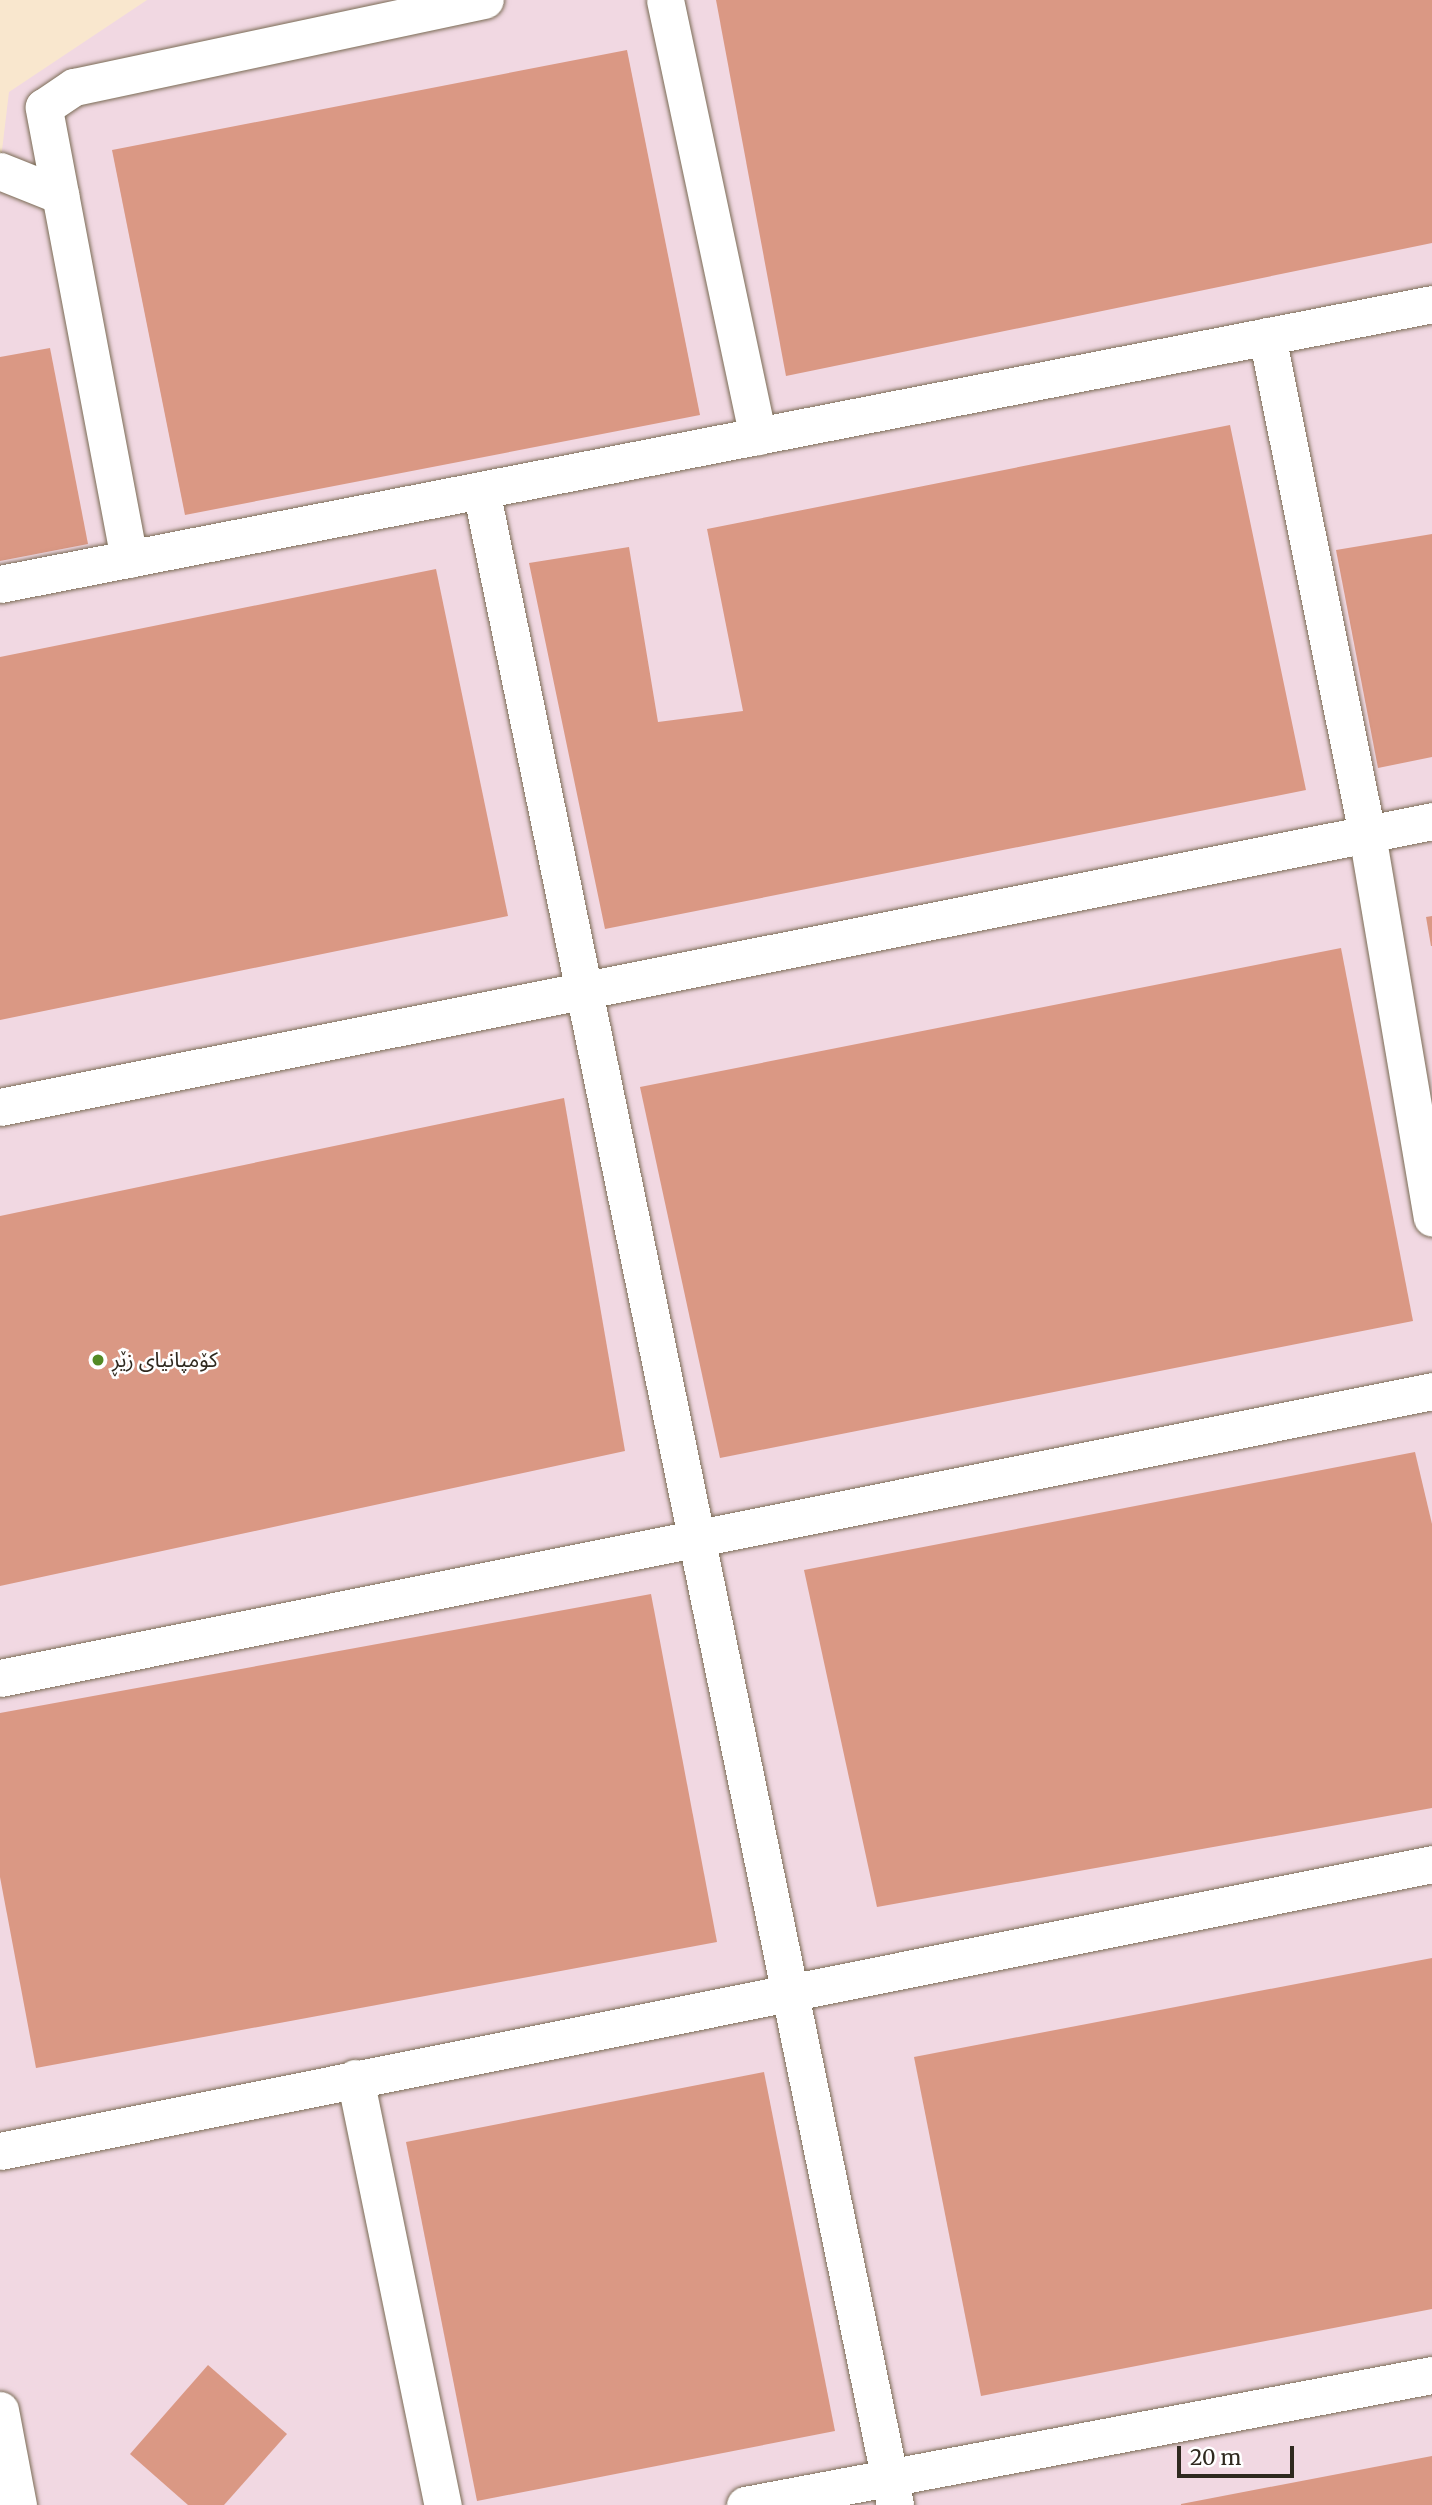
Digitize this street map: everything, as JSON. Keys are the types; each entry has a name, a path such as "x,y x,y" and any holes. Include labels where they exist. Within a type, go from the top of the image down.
{"lane":[{"path":"129,559 44,107 75,87 485,0"},
{"path":"665,0 758,436"},
{"path":"0,171 60,195"},
{"path":"0,584 1432,304"},
{"path":"1267,336 1367,834 1432,1218"},
{"path":"481,490 892,2492"},
{"path":"0,1107 1432,821"},
{"path":"0,1678 1432,1391"},
{"path":"0,2151 789,1990 1432,1864"},
{"path":"355,2078 443,2505"},
{"path":"745,2505 892,2492 1432,2375"},
{"path":"0,2410 19,2505"}],"shaded area":[{"path":"147,0 1432,0 1432,2505 0,2505 0,167 9,92"}],"building":[{"path":"716,0 1432,0 1432,243 786,376"},
{"path":"627,50 700,415 185,515 112,150"},
{"path":"50,348 88,544 0,561 0,357"},
{"path":"1230,425 1306,790 605,929 529,563 629,547 658,722 743,711 707,529"},
{"path":"1432,534 1432,757 1378,768 1336,550"},
{"path":"436,569 508,916 0,1020 0,657"},
{"path":"1432,916 1432,946 1431,946 1426,917"},
{"path":"1341,948 1413,1321 720,1458 640,1087"},
{"path":"564,1098 625,1451 0,1586 0,1216"},
{"path":"1415,1452 1432,1524 1432,1808 877,1907 804,1570"},
{"path":"651,1594 717,1942 36,2068 0,1877 0,1713"},
{"path":"1432,1958 1432,2309 981,2396 914,2057"},
{"path":"764,2072 835,2431 477,2501 406,2142"},
{"path":"208,2365 287,2434 224,2505 188,2505 130,2454"},
{"path":"1432,2456 1432,2505 1181,2505 1181,2504"}],"place":[{"name":"کۆمپانیای زێڕ","path":"98,1360"}]}
